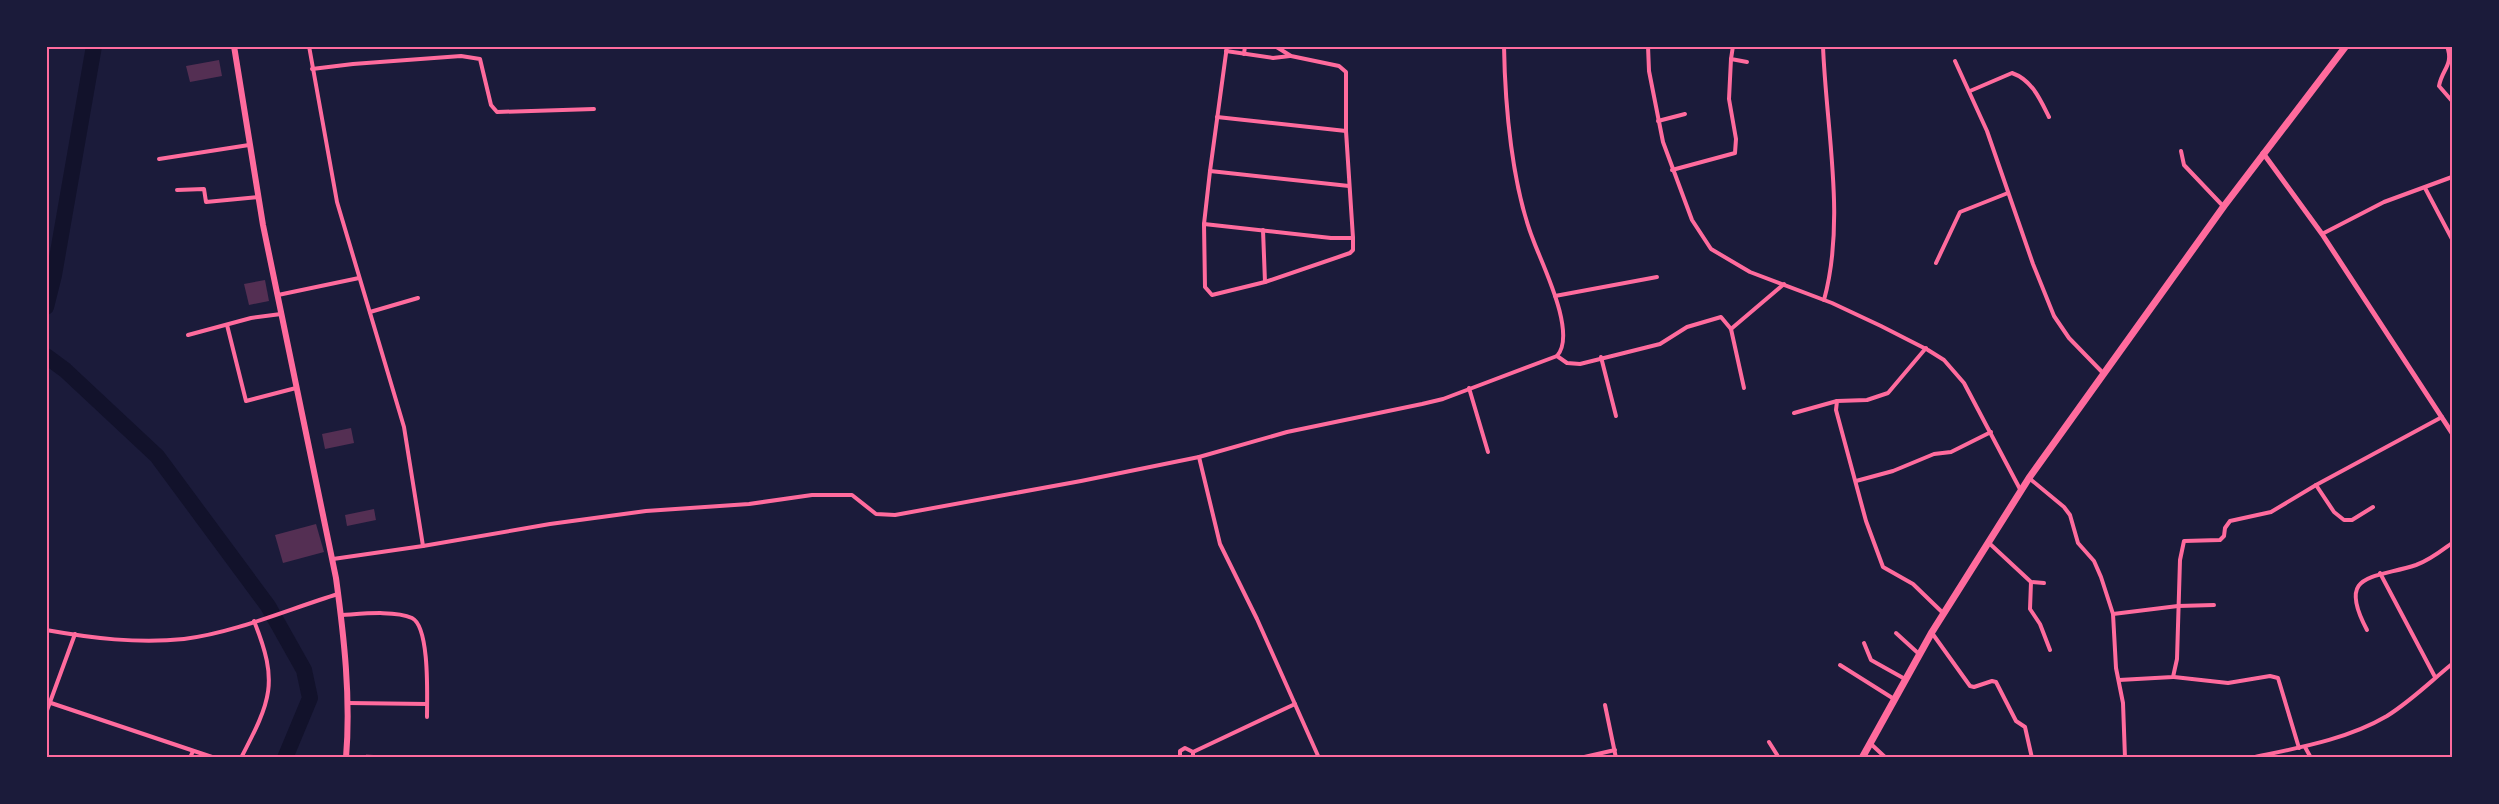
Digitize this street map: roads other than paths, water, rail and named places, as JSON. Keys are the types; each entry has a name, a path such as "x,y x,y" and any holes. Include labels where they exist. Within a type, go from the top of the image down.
{"highway":[{"path":"1862,758 1943,613 2029,478 2224,206 2346,46"}],"main road":[{"path":"234,47 258,197 339,594 347,703 346,758"}],"street":[{"path":"234,47 239,46"},
{"path":"309,46 337,202 404,428 423,546"},
{"path":"1244,54 1245,46"},
{"path":"1275,46 1291,56"},
{"path":"333,559 646,511 760,502 812,495 848,494 876,514 895,515 1199,457 1287,432 1443,399 1557,356 1562,349 1563,334 1555,296 1528,226 1519,192 1507,93 1504,46"},
{"path":"1648,46 1649,71 1658,121 1672,170 1692,220 1711,249 1750,272 1824,300 1926,348 1944,360 1964,383 2021,491"},
{"path":"1672,170 1735,153 1736,139 1729,99 1733,46"},
{"path":"1823,46 1834,246 1824,300"},
{"path":"2447,46 2450,57 2439,86 2452,101"},
{"path":"1227,49 1244,54 1273,58 1291,56 1339,66 1346,72 1346,130 1353,250 1265,282 1216,295 1209,294 1204,287 1204,224 1210,171 1227,49"},
{"path":"312,69 353,63 462,56 480,59 491,105 497,112 594,109"},
{"path":"1731,59 1747,62"},
{"path":"1955,61 1987,131 2054,316 2069,338 2104,373"},
{"path":"1970,91 2012,73 2032,87 2049,117"},
{"path":"1658,121 1685,114"},
{"path":"1217,117 1346,130"},
{"path":"159,159 249,145"},
{"path":"2181,151 2184,165 2224,206"},
{"path":"2263,153 2322,234 2452,433"},
{"path":"1210,171 1349,186"},
{"path":"2322,234 2364,211 2452,177"},
{"path":"2425,188 2452,239"},
{"path":"177,190 204,189 206,202 258,197"},
{"path":"1936,263 1960,212 2008,193"},
{"path":"1204,224 1331,238 1353,238"},
{"path":"1263,230 1265,282"},
{"path":"1555,296 1657,277"},
{"path":"277,295 359,278"},
{"path":"1731,329 1784,285"},
{"path":"370,312 418,298"},
{"path":"188,335 281,314"},
{"path":"1557,356 1567,363 1575,364 1660,344 1687,327 1722,318 1731,329 1744,388"},
{"path":"226,325 246,401 296,388"},
{"path":"1794,413 1837,401 1867,400 1888,393 1926,348"},
{"path":"1602,357 1616,416"},
{"path":"1469,388 1488,452"},
{"path":"1837,401 1836,410 1840,427 1866,521 1883,567 1913,584 1943,613"},
{"path":"2174,677 2177,659 2180,560 2184,541 2220,540 2230,521 2271,512 2442,417"},
{"path":"1856,481 1893,471 1935,454 1951,452 1991,432"},
{"path":"1199,457 1220,544 1238,576 1319,758"},
{"path":"2029,478 2070,515 2078,543 2099,570 2113,614 2113,637 2123,703 2125,758"},
{"path":"2316,485 2334,512 2344,520 2352,520 2373,507"},
{"path":"1988,542 2031,582 2044,583"},
{"path":"2367,630 2355,605 2354,595 2358,587 2380,573 2416,564 2435,556 2452,543"},
{"path":"2380,573 2434,678"},
{"path":"2031,582 2030,609 2040,624 2050,650"},
{"path":"46,630 118,640 185,639 212,633 339,594"},
{"path":"2113,614 2178,606 2214,605"},
{"path":"342,615 408,616 420,625 423,634 427,717"},
{"path":"241,758 266,705 270,688 268,666 255,620"},
{"path":"1932,632 1970,686 1996,682 2016,721 2025,727 2032,758"},
{"path":"1896,633 1919,654"},
{"path":"46,713 75,634"},
{"path":"1864,643 1871,660 1905,679"},
{"path":"2250,758 2272,755 2333,739 2382,718 2413,697 2452,664"},
{"path":"1840,665 1894,699"},
{"path":"2119,680 2174,677 2228,683 2270,676 2278,678 2299,748"},
{"path":"347,703 427,704"},
{"path":"51,704 212,757"},
{"path":"1193,752 1295,704"},
{"path":"1605,705 1616,758"},
{"path":"1769,742 1779,758"},
{"path":"1870,744 1886,758"},
{"path":"2305,747 2311,758"},
{"path":"1180,758 1180,752 1185,748 1193,752"},
{"path":"1580,758 1615,750"},
{"path":"190,758 193,751"},
{"path":"1193,752 1193,758"}],"waterway":[{"path":"46,307 54,275 94,46"},
{"path":"46,356 65,370 157,456 268,606 304,670 310,698 285,758"}]}
